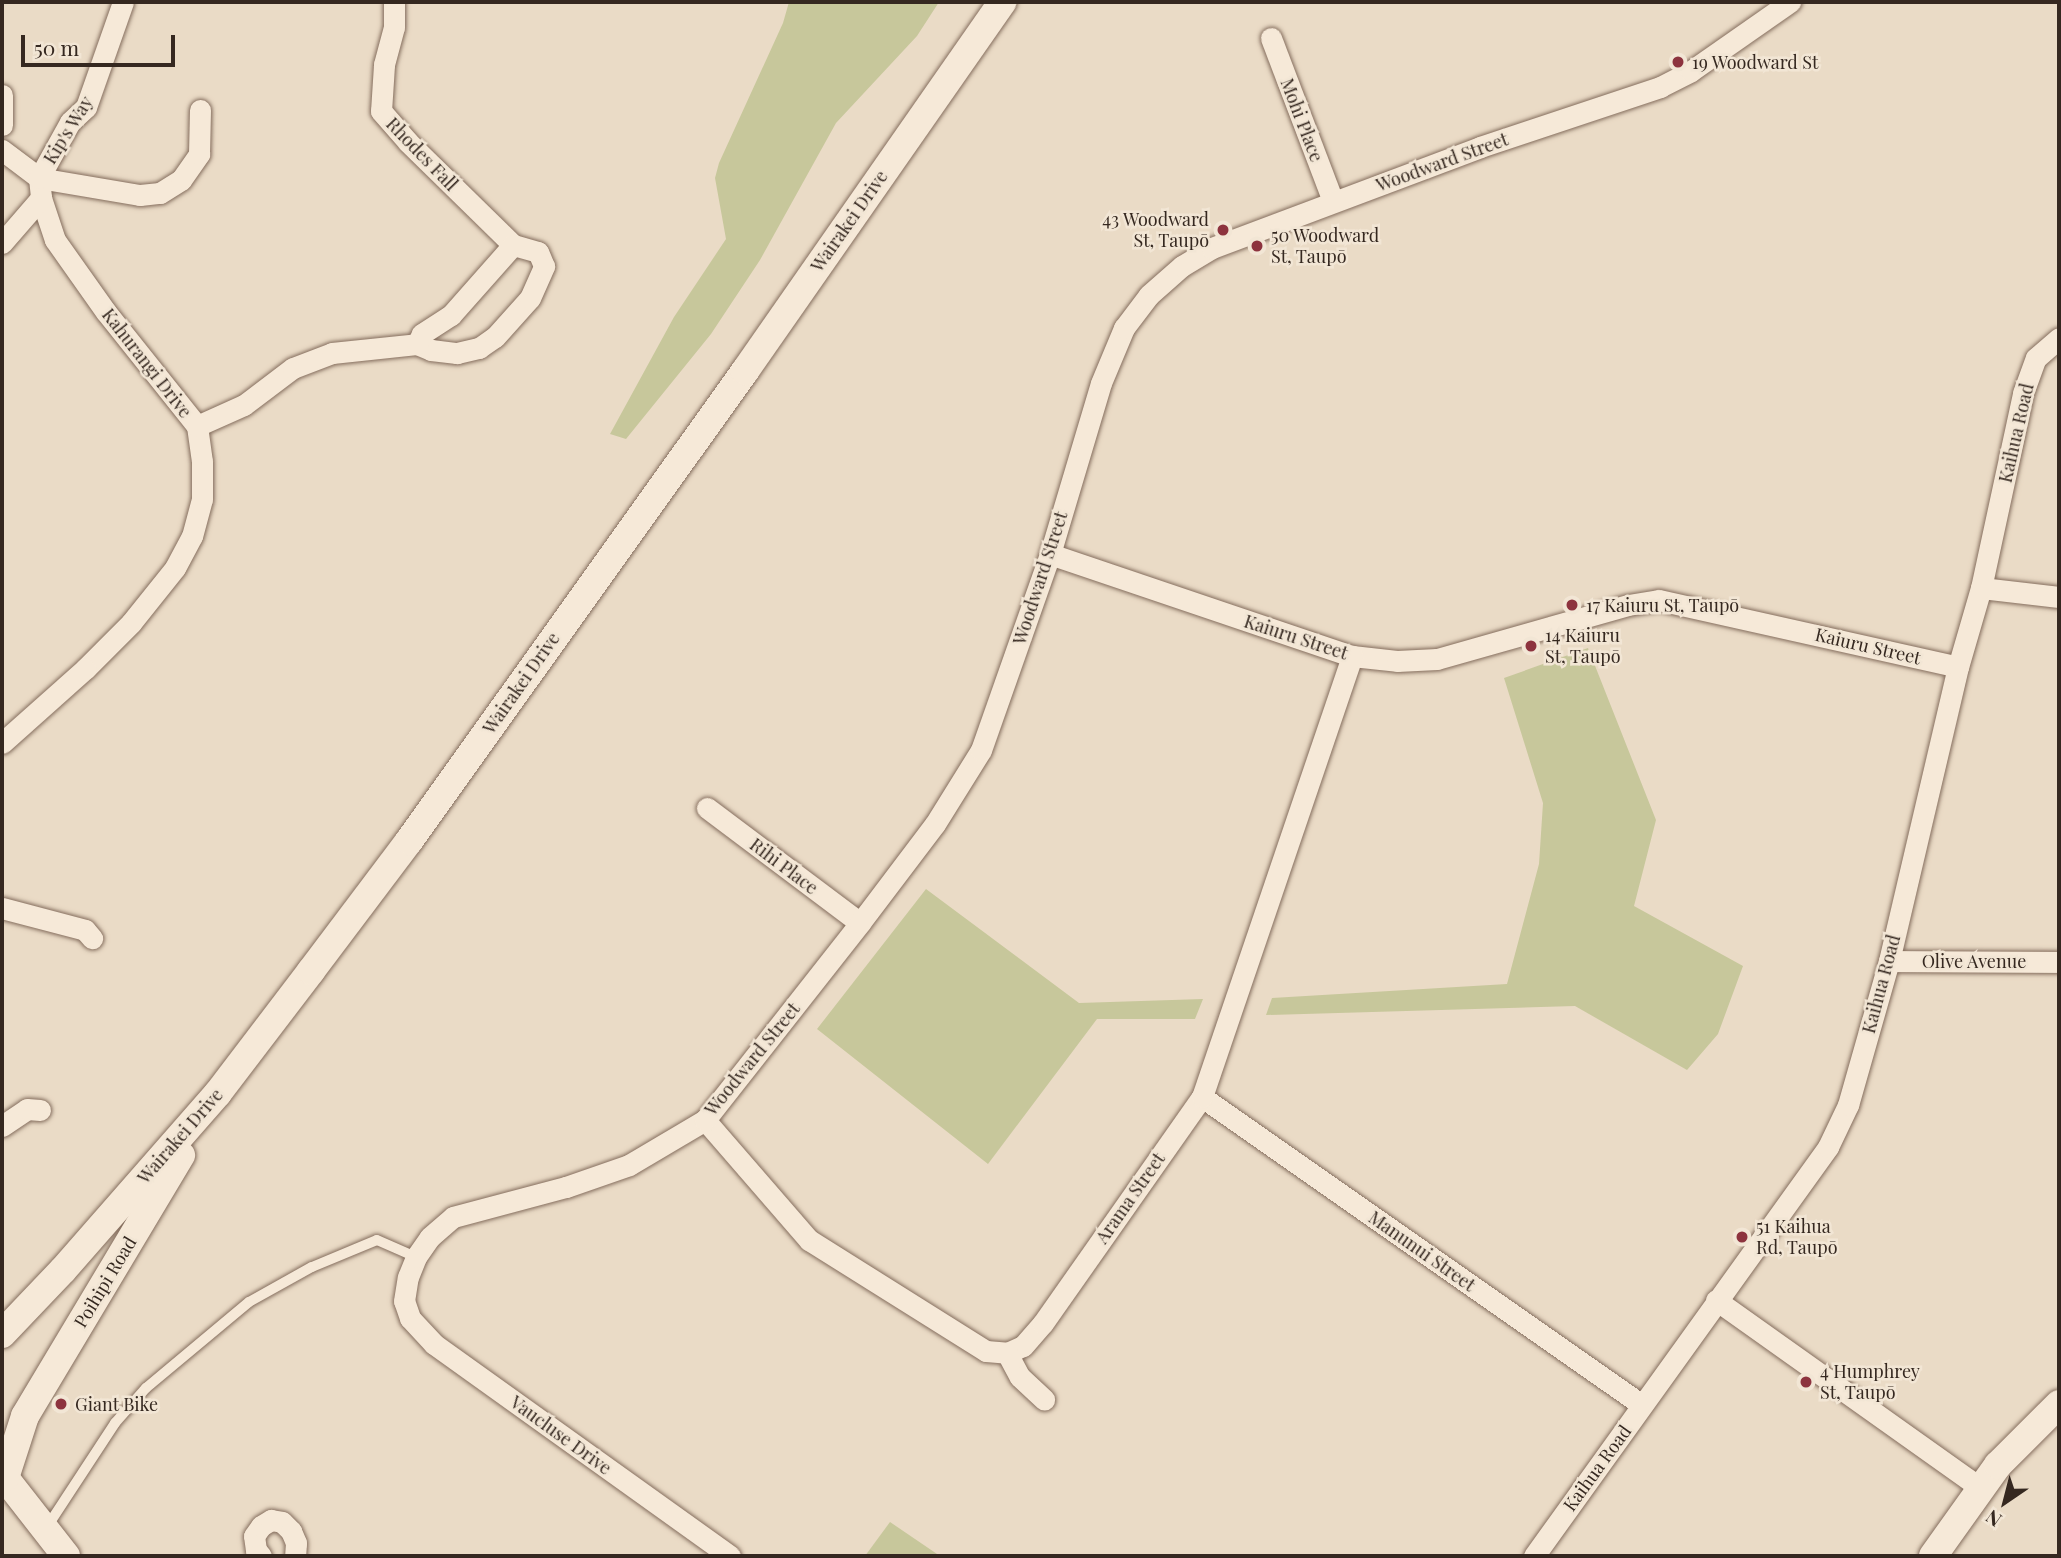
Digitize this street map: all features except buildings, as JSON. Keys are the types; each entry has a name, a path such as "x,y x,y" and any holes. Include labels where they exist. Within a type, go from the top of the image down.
{"main road":[{"name":"Wairakei Drive","path":"2,1334 218,1093 409,841 745,372 1002,2"},
{"name":"Poihipi Road","path":"66,1556 4,1476 25,1416 218,1093"},
{"path":"1933,1556 2017,1443 2059,1404"}],"street":[{"name":"Kip's Way","path":"2,243 40,188 70,122 86,107 123,2"},
{"name":"Rhodes Fall","path":"394,2 394,27 384,65 381,111 408,142 513,244"},
{"name":"Woodward Street","path":"404,1301 408,1277 416,1257 430,1237 453,1217 566,1187 629,1165 705,1120 935,824 981,750 1050,554 1101,383 1124,328 1149,295 1182,266 1212,248 1333,201 1660,87 1691,71 1790,2"},
{"name":"Mohi Place","path":"1271,38 1333,201"},
{"path":"2,95 2,125"},
{"path":"2,150 40,188 140,195 159,192 181,180 199,154 200,110"},
{"name":"Kahurangi Drive","path":"2,743 85,669 131,623 175,568 192,536 202,499 202,461 197,426 106,312 55,240 40,188"},
{"path":"197,426 244,405 293,368 332,353 417,344 431,350 457,353 478,348 495,337 530,298 544,266 538,252 513,244 451,315 422,334 417,344"},
{"name":"Kaihua Road","path":"1534,1556 1828,1147 1849,1105 1889,961 1958,667 1981,588 2023,393 2036,358 2059,338"},
{"name":"Kaiuru Street","path":"1050,554 1352,656 1397,661 1437,659 1629,605 1659,600 1958,667"},
{"path":"1981,588 2059,597"},
{"name":"Arama Street","path":"1007,1353 1023,1346 1043,1323 1202,1097 1352,656"},
{"name":"Rihi Place","path":"708,808 860,923"},
{"path":"2,908 85,930 92,938"},
{"name":"Olive Avenue","path":"1889,961 2059,962"},
{"name":"Manunui Street","path":"1202,1097 1642,1405"},
{"path":"5,1114 27,1109 40,1110"},
{"path":"705,1120 809,1240 986,1351 1007,1353 1020,1377 1044,1399"},
{"path":"1716,1300 1981,1488"},
{"name":"Vaucluse Drive","path":"404,1301 410,1318 434,1344 730,1556"},
{"path":"261,1556 256,1550 254,1536 261,1526 271,1521 282,1522 291,1531 296,1543 295,1556"}],"lane":[{"path":"45,1530 57,1516 115,1423 138,1397 181,1357 249,1302 312,1267 377,1240 416,1257"}],"green space":[{"path":"789,2 939,2 917,36 836,123 760,260 711,334 626,439 610,434 674,317 726,239 715,178 719,163 783,23"},
{"path":"1588,648 1656,820 1634,906 1743,966 1718,1034 1687,1070 1575,1006 1266,1015 1272,998 1507,984 1539,864 1543,803 1504,678"},
{"path":"926,889 1079,1003 1203,999 1195,1019 1097,1019 988,1164 817,1029"},
{"path":"890,1522 940,1556 865,1556"}],"place":[{"name":"19 Woodward St","path":"1678,62"},
{"name":"43 Woodward St, Taupō","path":"1223,230"},
{"name":"50 Woodward St, Taupō","path":"1257,246"},
{"name":"17 Kaiuru St, Taupō","path":"1572,605"},
{"name":"14 Kaiuru St, Taupō","path":"1531,646"},
{"name":"51 Kaihua Rd, Taupō","path":"1742,1237"},
{"name":"4 Humphrey St, Taupō","path":"1806,1382"},
{"name":"Giant Bike","path":"61,1404"}]}
